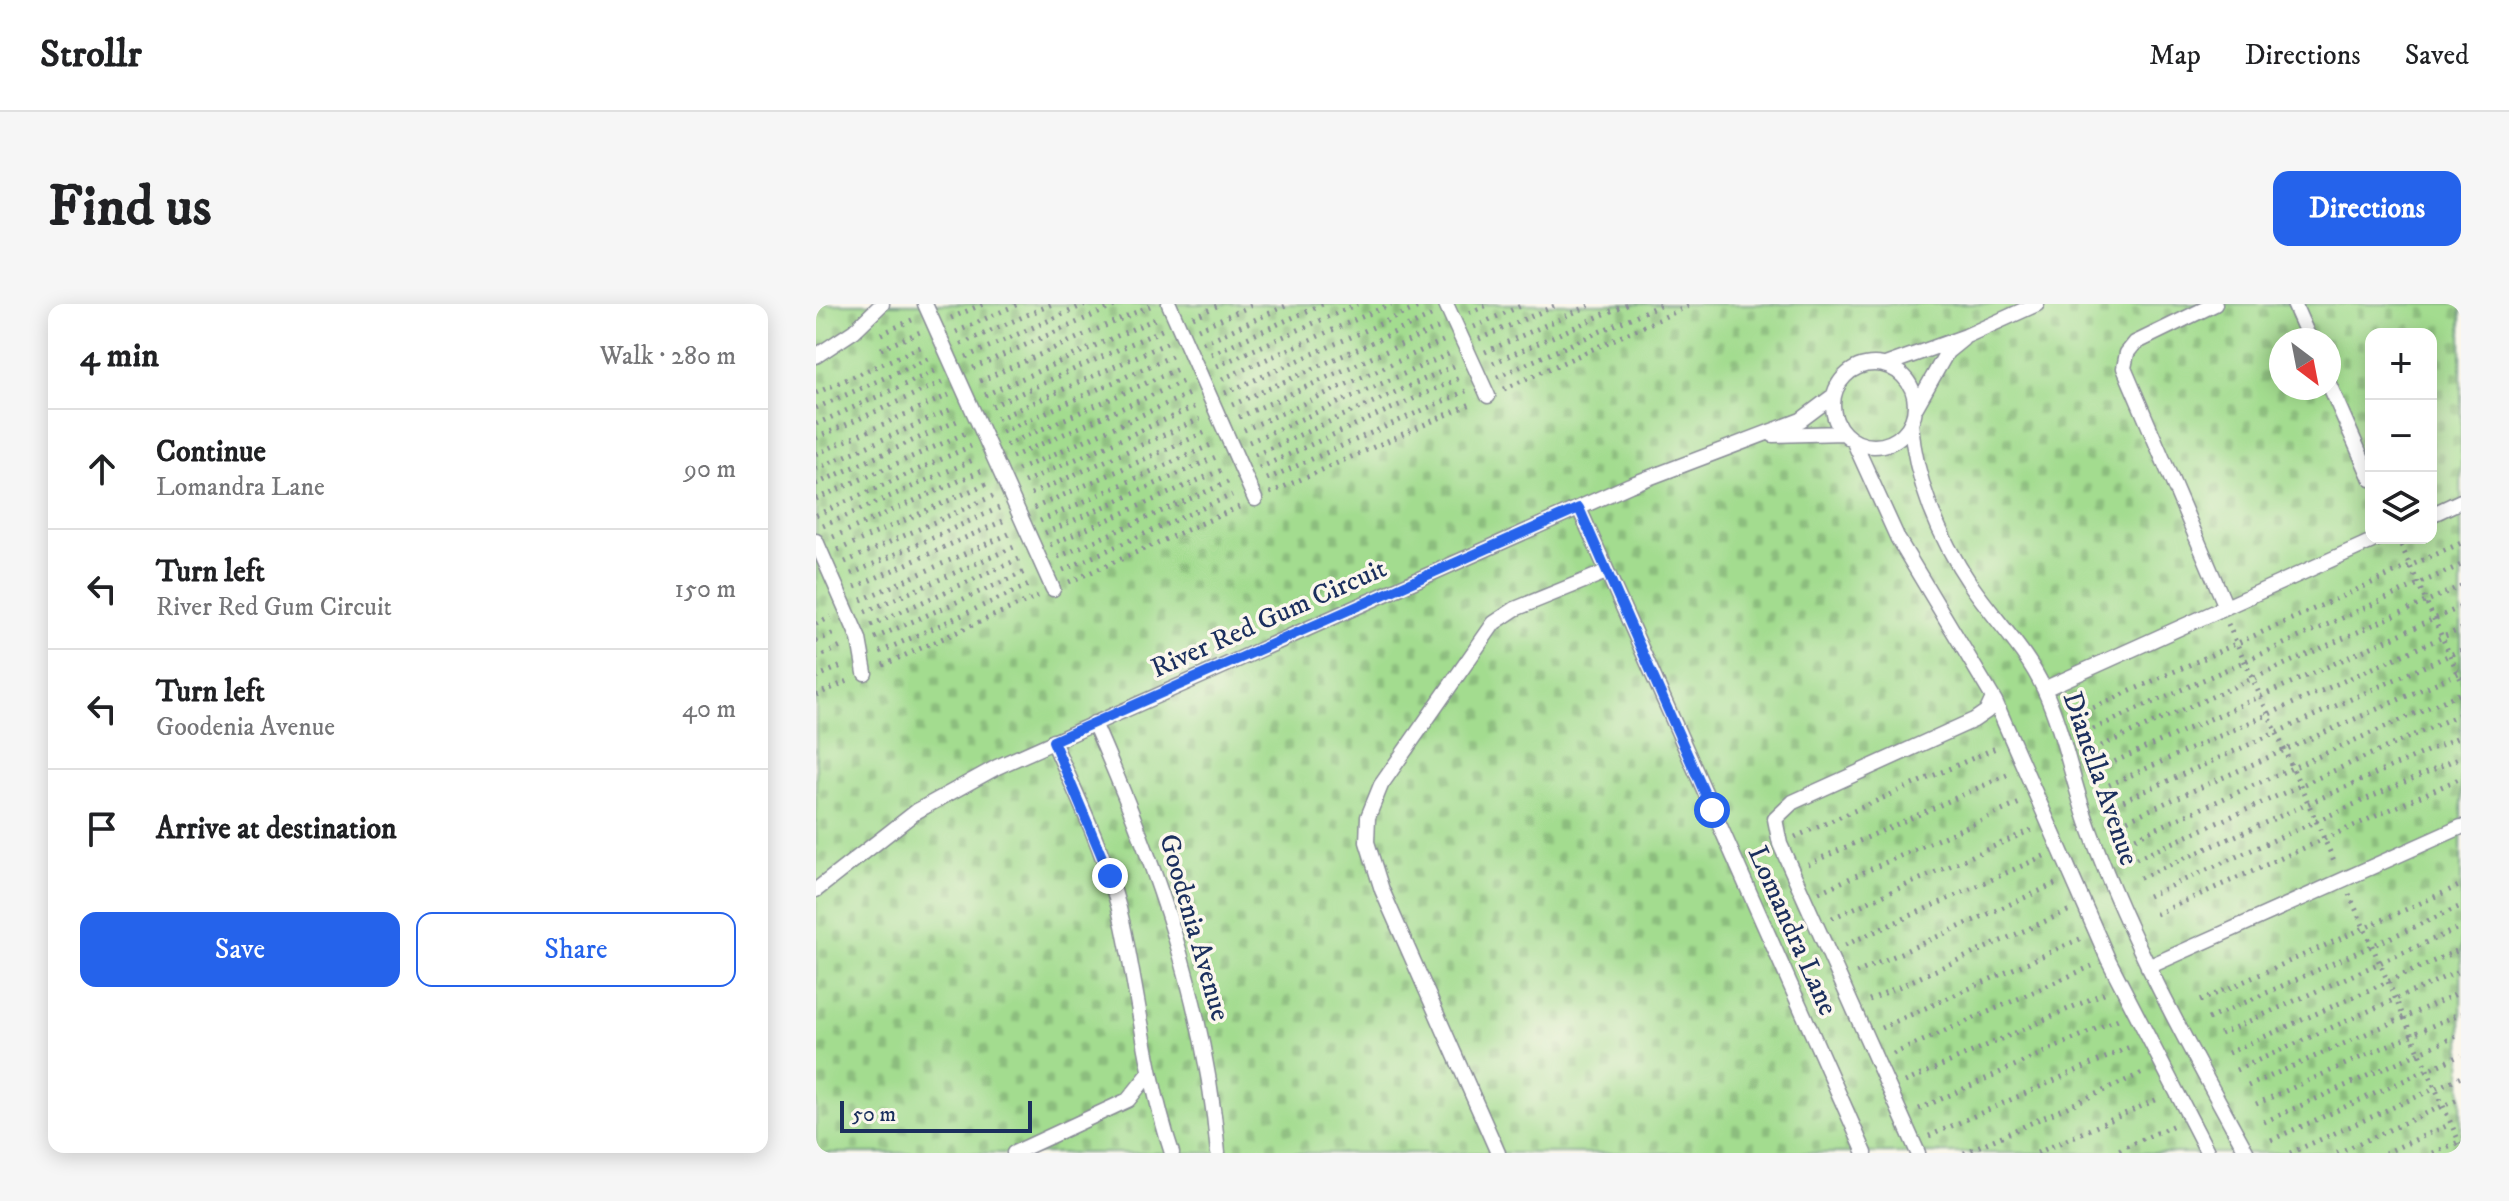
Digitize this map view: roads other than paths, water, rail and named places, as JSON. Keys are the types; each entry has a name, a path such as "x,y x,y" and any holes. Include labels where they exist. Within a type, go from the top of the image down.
{"lane":[{"path":"816,356 854,331 882,304"},
{"path":"925,304 1053,589"},
{"path":"1764,435 1801,420 1833,396 1846,374 1857,367 1885,365 1966,336 2037,304"},
{"path":"2215,304 2135,343 2127,353 2124,368 2226,607"},
{"path":"2294,304 2305,328"},
{"path":"1454,322 1488,396"},
{"path":"1764,435 1848,436 1865,445 1891,442 1913,416 1947,352 1966,336"},
{"path":"1885,365 1908,381 1913,416"},
{"path":"1200,374 1255,499"},
{"path":"1833,396 1836,422 1848,436 1898,539 1993,698 2014,740 2120,986 2208,1153"},
{"path":"2336,400 2368,472"},
{"name":"Dianella Avenue","path":"1913,416 1922,486 1955,558 2044,689 2091,832 2148,967 2247,1153"},
{"name":"River Red Gum Circuit","path":"816,890 917,811 969,781 1681,463 1764,435"},
{"path":"2437,512 2461,501"},
{"name":"Lomandra Lane","path":"1579,508 1865,1153"},
{"path":"2044,689 2366,544"},
{"path":"830,571 859,639 865,673"},
{"path":"1498,1153 1382,890 1367,842 1368,817 1381,785 1494,623 1515,609 1606,572"},
{"path":"1916,1148 1780,844 1775,819 1784,808 1974,720 1987,711 1993,698"},
{"name":"Goodenia Avenue","path":"1094,723 1137,820 1184,957 1213,1098 1218,1153"},
{"path":"1053,741 1110,876 1123,924 1149,1074 1172,1153"},
{"path":"2148,967 2461,827"},
{"path":"1014,1153 1128,1100 1149,1074"}]}
